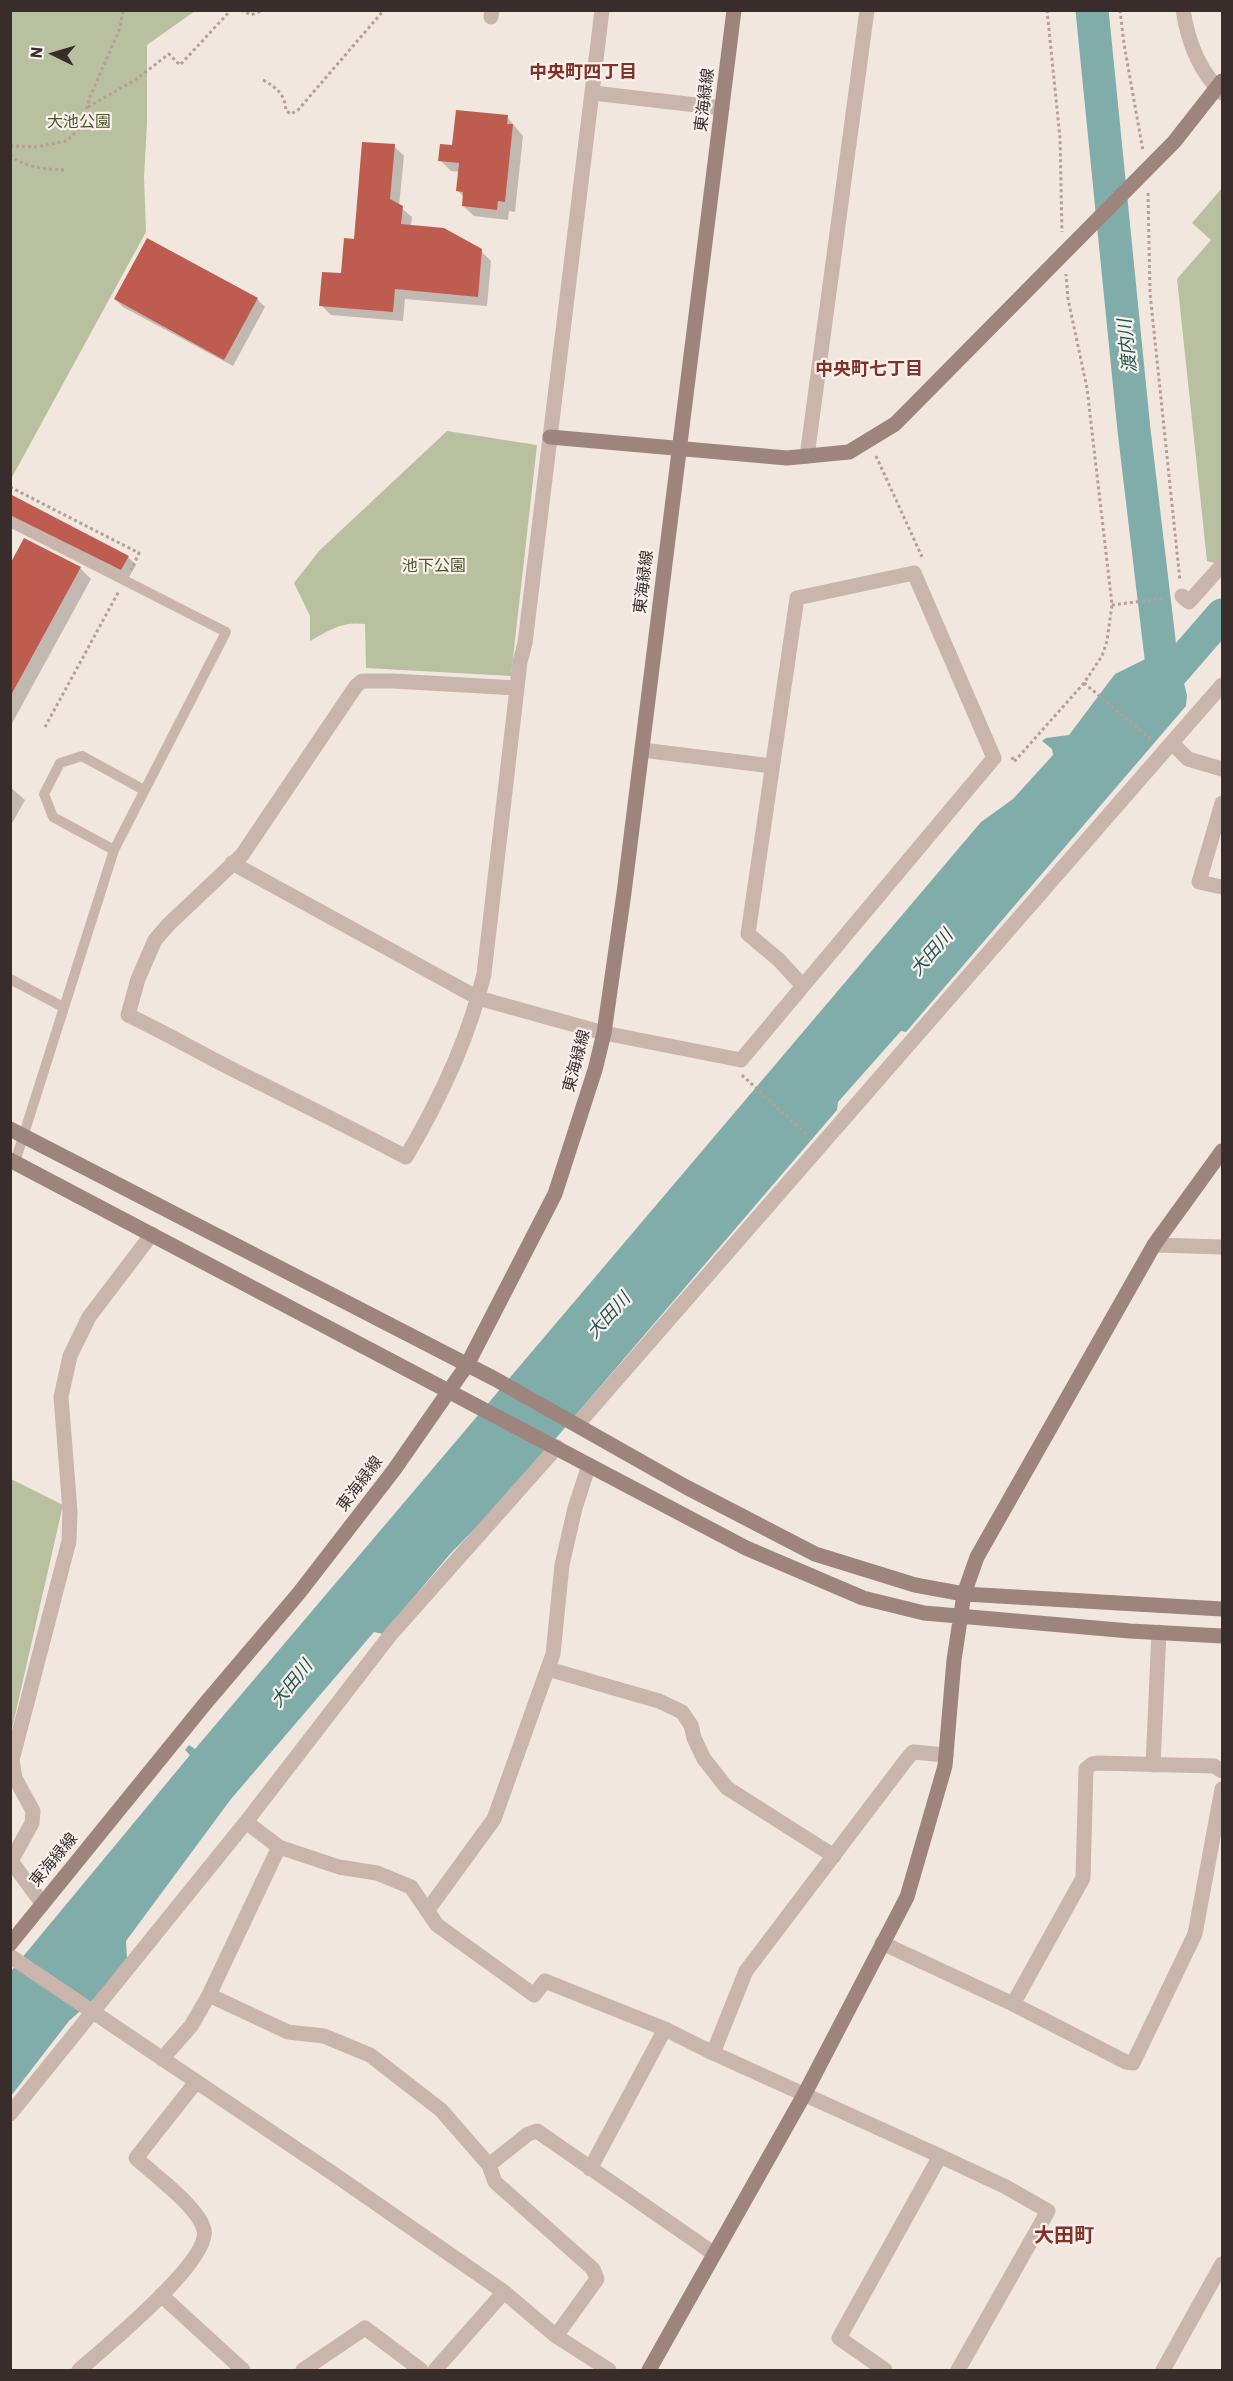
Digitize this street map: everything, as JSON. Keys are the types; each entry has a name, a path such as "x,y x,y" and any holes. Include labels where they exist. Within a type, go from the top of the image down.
{"street":[{"path":"517,688 393,681 362,681 356,686 242,855 155,940 138,979 128,1015 406,1157 446,1080 478,998 483,974 602,10"},
{"name":"東海緑線","path":"10,1944 204,1705 299,1593 394,1470 467,1365 555,1194 595,1070 603,1033 642,750 734,10"},
{"path":"807,456 867,10"},
{"path":"550,437 787,458 849,452 896,424 1174,142 1221,88 1198,63 1186,33 1184,10"},
{"path":"593,93 722,108"},
{"path":"1180,596 1189,602 1222,565"},
{"path":"232,863 478,998 603,1033 741,1060 994,758 914,573 797,598 748,934 779,960 802,985"},
{"path":"573,1423 1165,745 1222,685"},
{"path":"1165,745 1188,759 1222,769"},
{"path":"642,750 772,766"},
{"path":"1222,803 1199,882 1222,887"},
{"path":"17,1132 495,1379 716,1503 815,1554 915,1585 964,1594 1222,1609"},
{"path":"648,2370 804,2095 907,1897 945,1766 954,1660 964,1594 977,1557 1154,1245 1222,1151"},
{"path":"13,1161 746,1548 863,1598 924,1613 1222,1636"},
{"path":"42,1903 11,1861 32,1823 33,1811 15,1778 12,1760 69,1541 70,1511 61,1397 70,1356 89,1317 152,1234"},
{"path":"1154,1245 1222,1247"},
{"path":"10,2114 246,1822 391,1634 554,1446"},
{"path":"427,1911 494,1819 553,1654 562,1565 575,1508 589,1465"},
{"path":"1153,1765 1159,1632"},
{"path":"548,1669 659,1701 682,1712 691,1725 694,1738 704,1759 727,1788 834,1856"},
{"path":"713,2053 746,1971 913,1752 946,1755"},
{"path":"1012,2004 1083,1878 1086,1769 1092,1764 1214,1766 1222,1771"},
{"path":"882,1943 1012,2004 1126,2062 1133,2063 1195,1934 1222,1789"},
{"path":"246,1822 279,1847 339,1867 377,1873 411,1887 437,1924 534,1995 545,1981 665,2029 1006,2187 1048,2211 958,2370"},
{"path":"162,2059 191,2026 209,1995 279,1847"},
{"path":"11,1956 341,2179 504,2292 556,2336 609,2370"},
{"path":"209,1995 288,2032 324,2036 370,2055 441,2110 489,2165 495,2182 593,2269 597,2279 556,2336"},
{"path":"590,2169 665,2029"},
{"path":"79,2370 161,2295 196,2256 205,2232 198,2214 136,2158 196,2082"},
{"path":"489,2165 528,2134 537,2131 713,2253"},
{"path":"885,2370 838,2338 940,2156"},
{"path":"1163,2370 1222,2265"},
{"path":"435,2370 504,2292"},
{"path":"161,2295 243,2370"},
{"path":"303,2370 365,2328 422,2370"}],"lane":[{"path":"10,522 226,632 114,850 63,1007 17,1132 13,1161"},
{"path":"114,850 53,817 44,794 60,763 82,756 144,790"},
{"path":"10,979 63,1007"}],"path":[{"path":"10,146 36,147 67,141 82,125 120,28 123,10"},
{"path":"87,108 135,80 169,54 180,65 231,10"},
{"path":"241,10 251,15 264,10"},
{"path":"263,80 281,92 286,103 286,111 291,114 298,110 384,10"},
{"path":"1014,762 1084,683 1102,656 1107,641 1112,605 1087,388 1068,299 1067,249 1060,213 1060,138 1047,10"},
{"path":"1112,605 1180,596 1150,293 1148,194 1120,10"},
{"path":"10,155 16,160 44,169 65,170"},
{"path":"10,487 139,553 45,728"},
{"path":"1084,683 1165,745"},
{"path":"747,1081 808,1137"}],"green space":[{"name":"大池公園","path":"11,10 195,11 147,45 144,177 146,232 11,479"},
{"path":"1222,188 1222,560 1219,564 1207,561 1177,279 1211,240 1192,223"},
{"name":"池下公園","path":"447,431 537,445 511,676 366,668 365,624 343,625 310,641 310,616 294,583 319,551"},
{"path":"11,1479 63,1505 11,1733"}],"water":[{"path":"1174,645 1187,695 1186,706 906,1032 901,1031 838,1102 837,1110 503,1500 450,1554 383,1634 374,1632 231,1799 126,1941 127,1958 105,1989 69,2021 11,2096 11,1971 190,1755 185,1750 189,1745 195,1749 981,822 1013,799 1053,755 1052,749 1042,741 1046,738 1069,735 1115,674"}],"building":[{"path":"456,110 508,115 507,124 513,124 505,202 498,201 497,210 462,206 463,192 456,191 459,163 438,161 440,144 452,145"},
{"path":"362,142 395,144 390,199 403,206 401,224 444,228 482,249 478,297 395,289 393,312 319,306 322,272 341,273 344,238 354,239"},
{"path":"147,238 258,298 224,360 114,299"},
{"path":"10,494 129,556 121,570 10,515"},
{"path":"24,538 81,567 10,697 10,564"}],"waterway":[{"name":"渡内川","path":"1092,10 1134,430 1164,682"},
{"name":"大田川","path":"1151,697 1222,615"}],"district":[{"name":"中央町四丁目","path":"583,73"},
{"name":"中央町七丁目","path":"869,370"},
{"name":"大田町","path":"1064,2236"}]}
